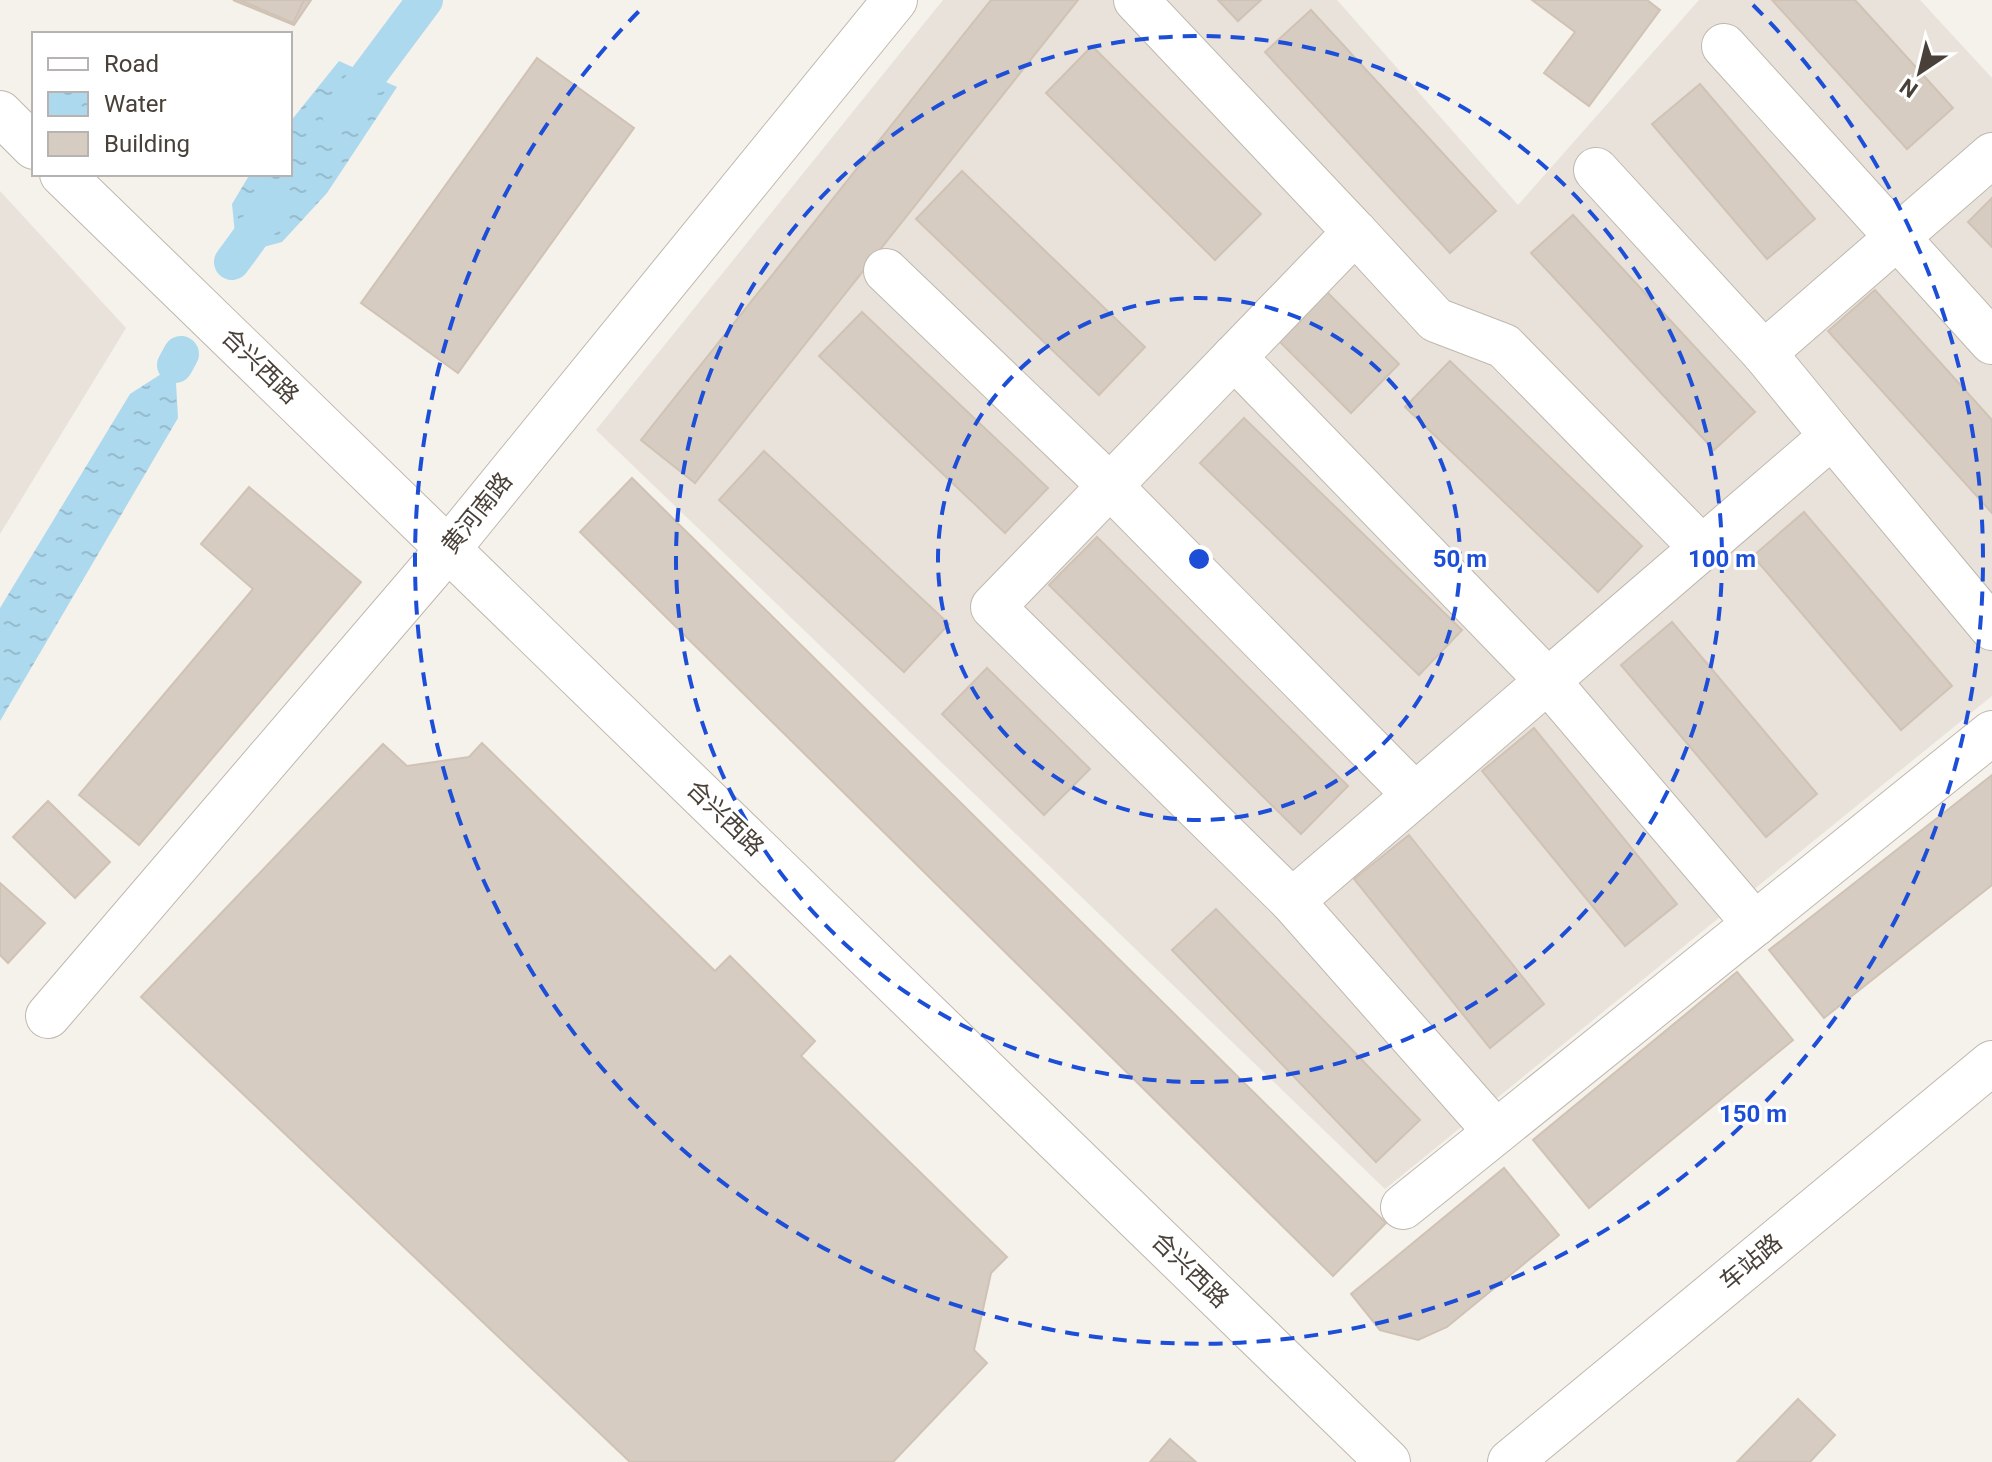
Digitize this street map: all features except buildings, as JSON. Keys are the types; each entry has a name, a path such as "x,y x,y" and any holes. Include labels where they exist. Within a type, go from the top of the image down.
{"street":[{"name":"黄河南路","path":"48,1016 448,549 895,0"},
{"path":"1136,0 1436,320 1504,346 1702,548"},
{"path":"1724,46 1992,342"},
{"path":"0,113 32,145"},
{"path":"1764,353 1992,155"},
{"path":"1596,170 1764,353 1992,628"},
{"name":"合兴西路","path":"64,176 1388,1462"},
{"path":"1355,232 993,607 1292,901 1496,1132"},
{"path":"886,271 1110,486 1415,795"},
{"path":"1234,357 1547,680 1755,924"},
{"path":"1292,901 1832,436"},
{"path":"1403,1207 1992,733"},
{"name":"车站路","path":"1510,1462 1992,1063"}],"shaded area":[{"path":"943,0 1337,0 1518,205 1699,0 1920,0 1992,78 1992,696 1385,1189 596,430"},
{"path":"0,191 126,328 0,534"}],"water":[{"path":"339,61 397,87 327,193 282,242 237,254 232,204 249,176 292,176 292,120"},
{"path":"175,365 178,418 0,721 0,608 130,394"}],"waterway":[{"path":"340,114 425,0"},
{"path":"232,262 267,214"},
{"path":"175,365 181,354"}]}
